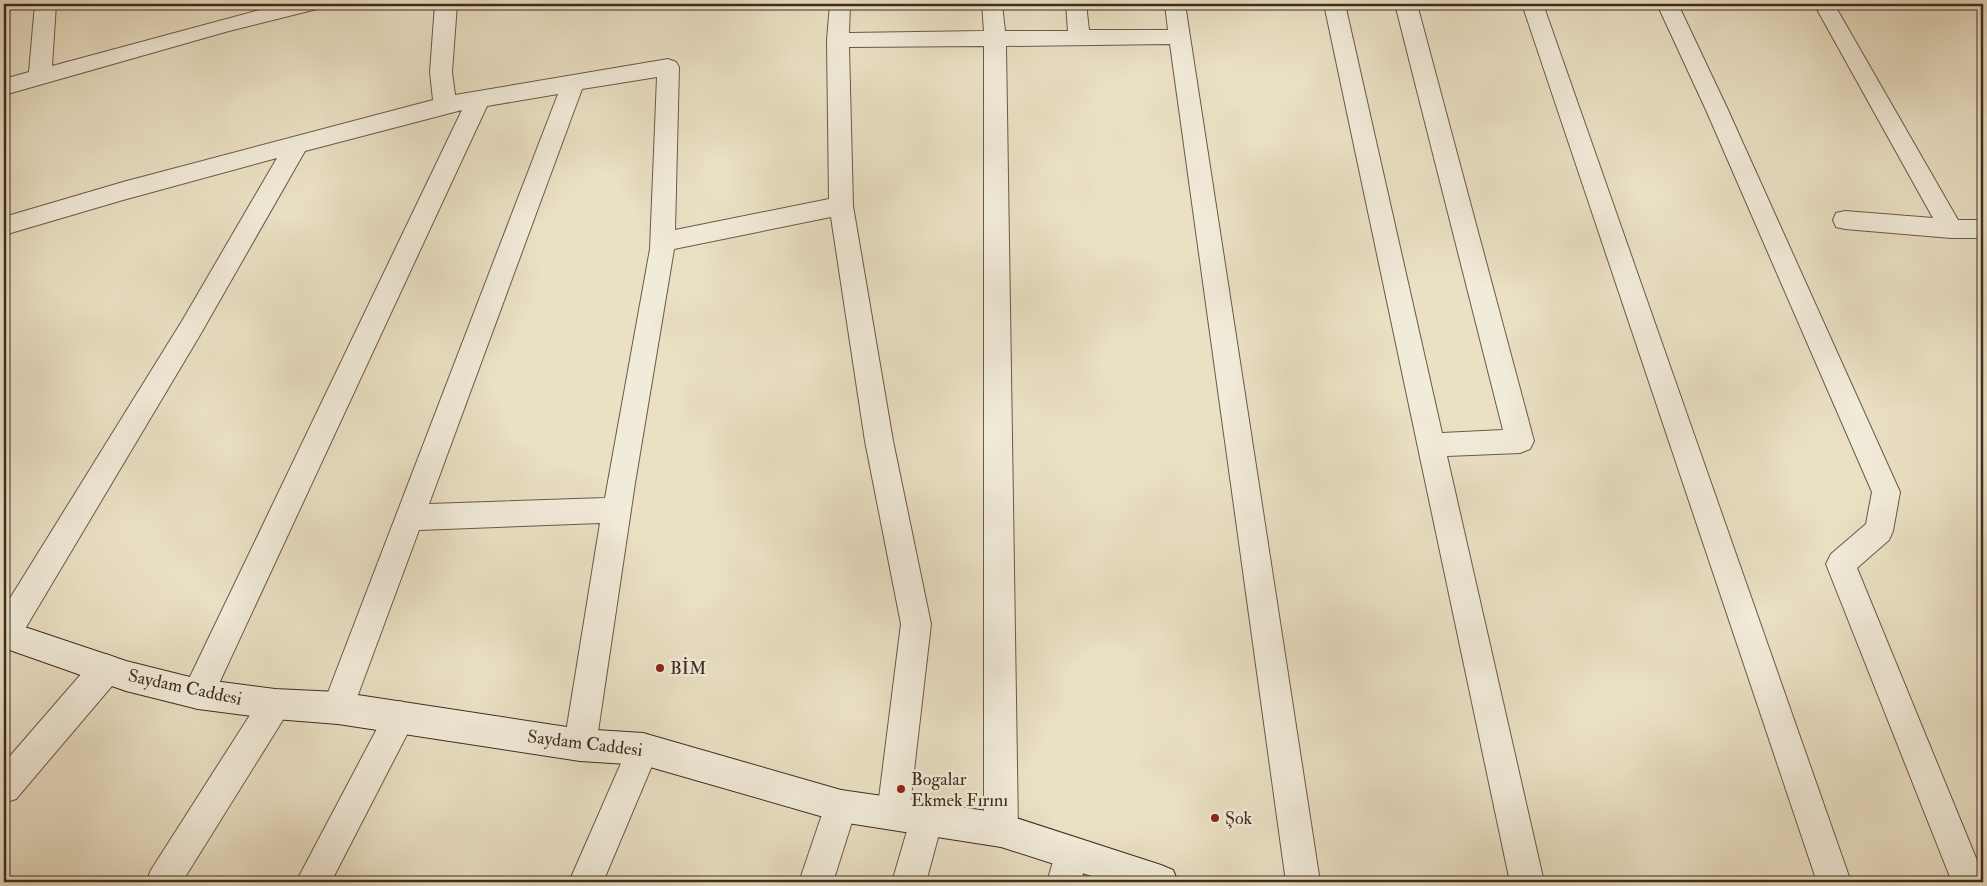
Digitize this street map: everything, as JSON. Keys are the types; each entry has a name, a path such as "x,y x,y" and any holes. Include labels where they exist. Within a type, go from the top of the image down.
{"street":[{"path":"40,77 45,4"},
{"path":"4,87 228,24 310,4"},
{"path":"445,104 441,72 446,4"},
{"path":"840,4 838,40 841,206 879,441 916,624 893,814"},
{"path":"992,4 995,40 1001,830"},
{"path":"1076,4 1079,38"},
{"path":"1175,4 1303,882"},
{"path":"1334,4 1527,882"},
{"path":"1406,4 1520,441 1431,445"},
{"path":"1532,4 1834,882"},
{"path":"1667,4 1717,110 1886,492 1879,531 1841,564 1969,882"},
{"path":"1824,4 1951,229"},
{"path":"838,40 1181,37"},
{"path":"4,226 445,104 668,67 662,242 580,744"},
{"path":"338,708 573,83"},
{"path":"198,694 479,99"},
{"path":"4,634 191,328 297,144"},
{"path":"662,242 841,206"},
{"path":"1845,220 1951,229 1983,229"},
{"path":"409,518 617,510"},
{"name":"Saydam Caddesi","path":"4,634 106,669 198,694 275,704 338,708 580,744 643,749 841,806 1001,830 1067,868 1161,882"},
{"path":"4,787 106,669"},
{"path":"164,882 275,704"},
{"path":"314,882 400,717"},
{"path":"586,882 643,749"},
{"path":"816,882 841,806"},
{"path":"909,882 926,818"}],"place":[{"name":"BİM","path":"660,668"},
{"name":"Bogalar Ekmek Fırını","path":"901,789"},
{"name":"Şok","path":"1215,818"}]}
